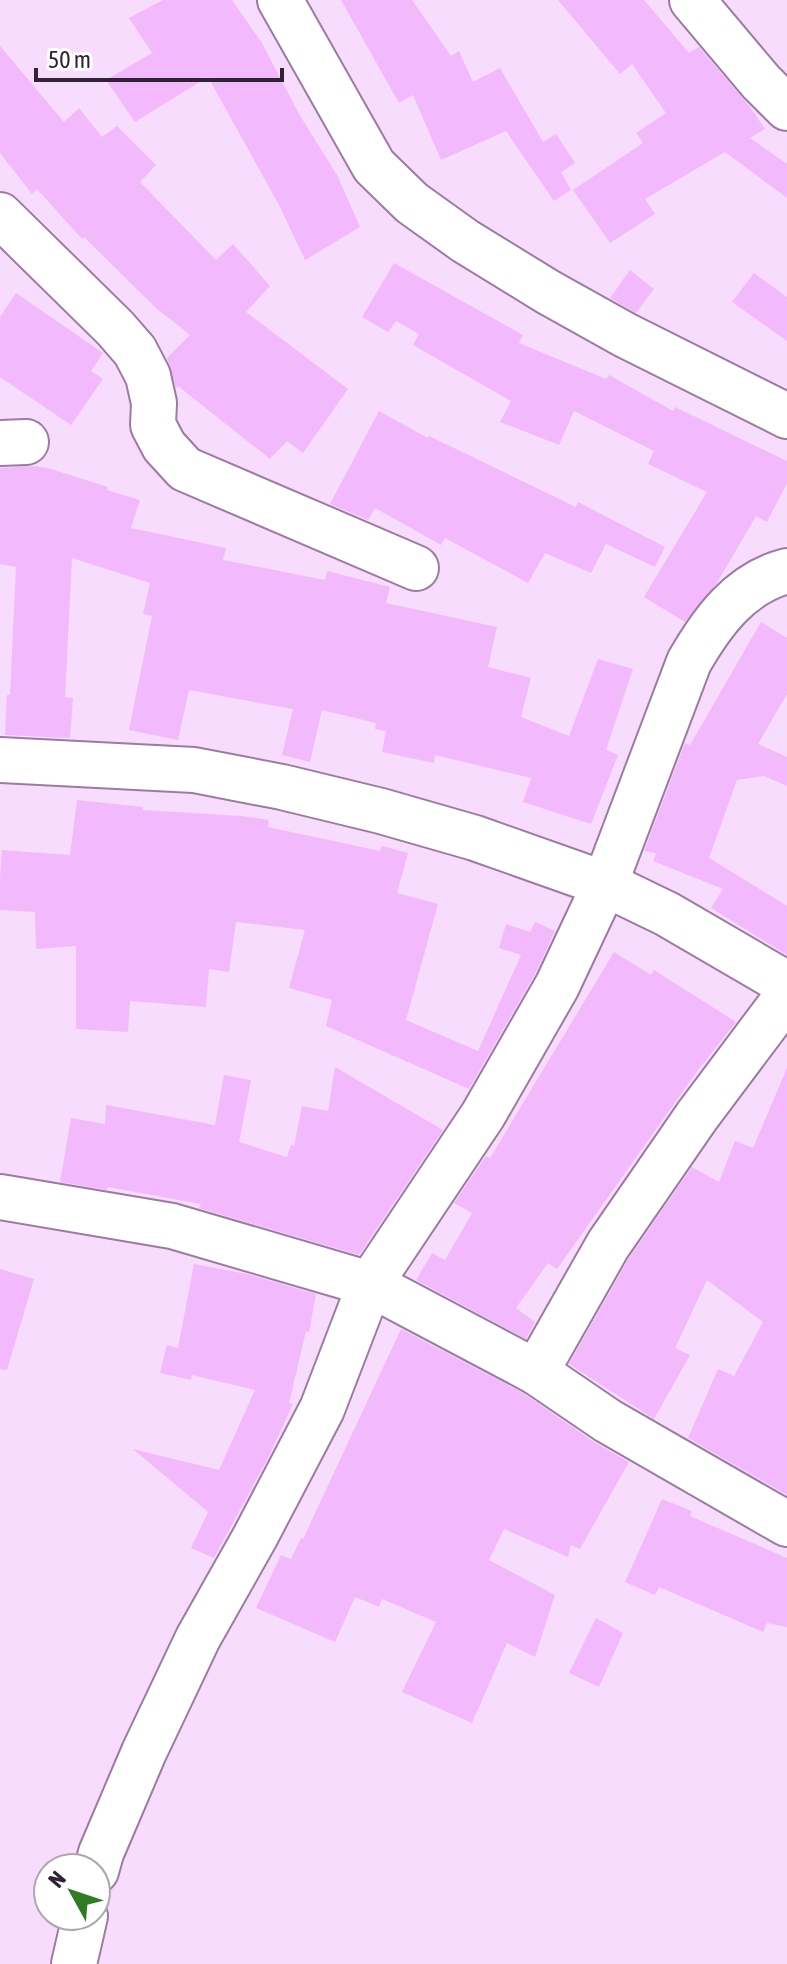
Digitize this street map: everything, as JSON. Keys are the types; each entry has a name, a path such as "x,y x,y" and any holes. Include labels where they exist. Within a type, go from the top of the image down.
{"street":[{"path":"280,0 374,166 412,203 465,241 548,292 625,335 787,416"},
{"path":"692,0 787,108"},
{"path":"0,215 135,351 148,376 154,403 153,425 164,446 185,469 416,568"},
{"path":"101,1852 198,1638 322,1409 370,1284 483,1115 557,986 605,884 689,662 706,632 730,602 769,575 787,571"},
{"path":"0,760 194,770 282,787 475,838 605,884 667,914 787,984"},
{"path":"536,1372 608,1245 697,1116 787,996"},
{"path":"0,1197 172,1226 370,1284 536,1372 608,1421 787,1524"},
{"path":"74,1964 81,1932"}],"building":[{"path":"163,0 232,0 262,43 299,114 337,175 360,227 305,260 279,205 208,77 135,122 106,80 152,53 129,18"},
{"path":"341,0 412,0 451,56 459,51 473,82 500,68 543,142 556,134 575,163 561,172 571,190 554,201 506,131 441,160 413,95 399,103"},
{"path":"558,0 644,0 689,53 699,47 765,129 750,138 787,164 787,198 725,152 645,199 655,214 610,243 573,190 643,143 636,133 666,113 632,64 620,74"},
{"path":"0,46 64,122 79,108 102,137 117,126 156,165 140,182 216,260 233,244 270,286 246,312 348,389 303,453 287,441 270,459 178,386 176,388 167,358 190,335 156,308 84,237 82,239 37,189 32,194 0,153"},
{"path":"394,263 523,335 519,343 606,379 609,375 673,411 675,407 787,461 787,483 767,522 756,516 717,583 685,622 644,597 707,492 648,464 654,451 574,411 559,445 500,422 511,401 413,345 419,334 396,321 388,332 362,317"},
{"path":"630,270 654,289 636,313 610,298"},
{"path":"754,273 787,297 787,341 732,302"},
{"path":"16,293 103,353 91,371 103,379 71,425 0,377 0,317"},
{"path":"379,411 428,438 576,507 578,502 665,547 655,567 606,544 591,573 545,553 528,583 445,538 441,545 375,508 368,520 330,504"},
{"path":"0,468 48,468 140,500 131,528 226,548 223,560 325,580 327,571 390,587 386,603 497,627 488,667 531,678 521,717 569,736 598,659 633,669 606,750 618,755 591,824 523,802 531,778 435,755 434,763 382,752 386,731 375,729 376,723 322,710 310,762 282,755 293,709 189,690 178,740 129,730 152,616 143,614 150,583 72,558 65,697 73,698 70,738 5,735 16,567 0,564"},
{"path":"761,622 787,638 787,694 758,744 787,757 787,786 764,776 737,780 709,858 787,906 787,955 711,908 723,889 653,861 656,853 644,851 685,743 690,745"},
{"path":"77,800 143,807 143,810 269,820 268,827 380,851 382,846 408,853 397,893 438,904 406,1020 478,1051 521,955 499,948 506,924 530,932 535,922 555,931 535,974 469,1089 326,1026 332,1000 289,988 305,930 236,922 229,972 209,969 206,1007 130,1001 128,1032 76,1029 76,946 36,949 35,912 0,910 0,878 2,850 70,855"},
{"path":"614,952 651,975 654,970 736,1022 698,1070 557,1269 548,1263 516,1308 535,1322 526,1339 416,1280 432,1253 445,1260 472,1213 454,1203 486,1156 490,1158"},
{"path":"335,1067 443,1130 359,1255 199,1208 201,1204 108,1187 107,1190 60,1182 71,1118 105,1124 106,1105 215,1125 224,1075 251,1080 239,1142 287,1157 291,1145 294,1146 302,1106 328,1111"},
{"path":"787,1068 787,1495 688,1438 718,1369 734,1376 763,1322 707,1280 675,1348 690,1355 654,1419 569,1364 629,1258 692,1167 719,1182 735,1141 753,1148"},
{"path":"194,1264 247,1274 316,1294 289,1403 293,1404 268,1458 214,1558 191,1548 208,1512 133,1449 219,1470 255,1390 192,1375 191,1380 160,1373 167,1345 178,1348"},
{"path":"0,1269 34,1279 7,1370 0,1369"},
{"path":"401,1329 523,1393 629,1462 580,1549 571,1545 568,1557 504,1529 489,1560 555,1595 535,1657 507,1643 472,1723 402,1692 436,1622 382,1599 379,1607 355,1597 335,1642 256,1608 281,1555 291,1559 303,1539"},
{"path":"662,1499 692,1511 690,1516 787,1558 787,1627 767,1623 763,1632 659,1587 655,1595 625,1582"},
{"path":"596,1618 623,1633 599,1687 569,1673"}]}
